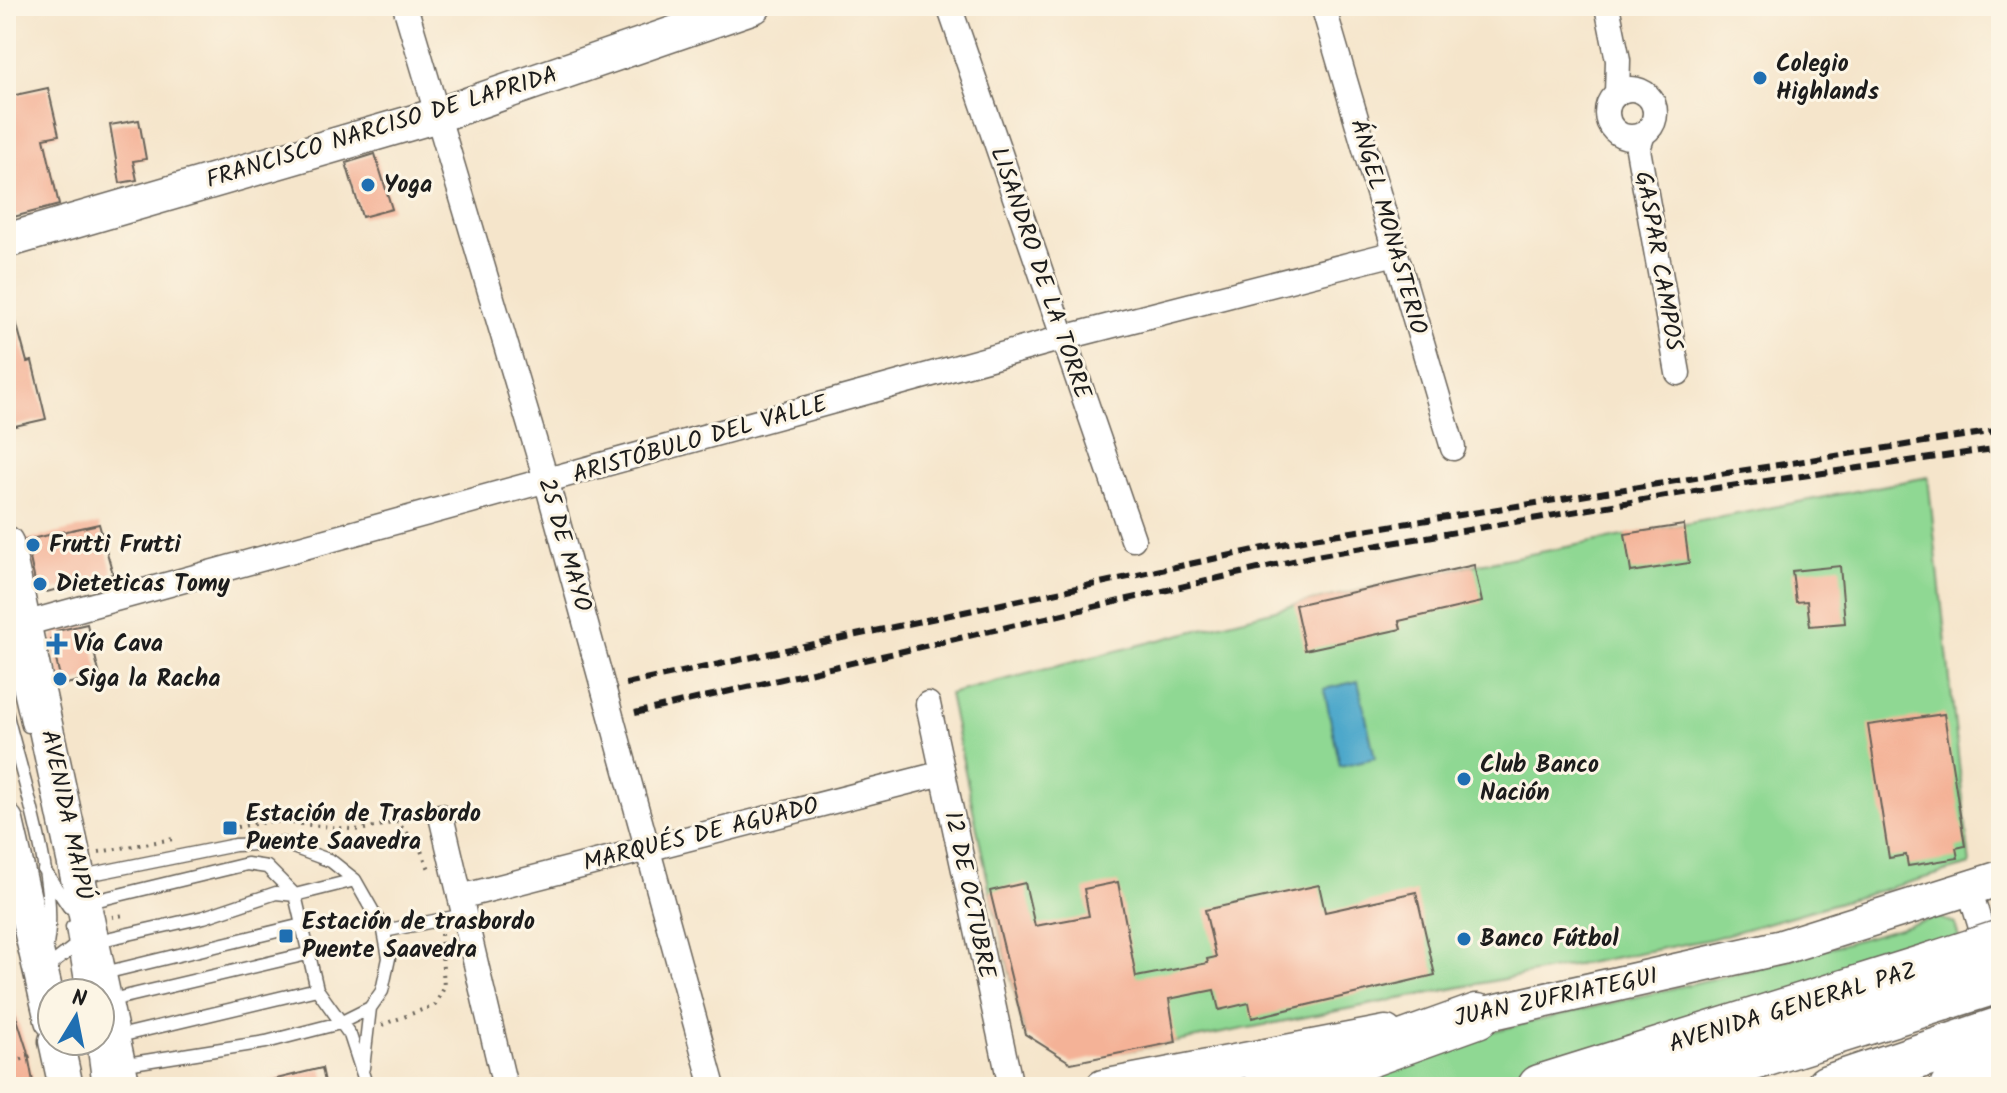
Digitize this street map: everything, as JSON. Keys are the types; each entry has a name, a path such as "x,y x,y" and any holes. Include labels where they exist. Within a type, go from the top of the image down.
{"highway":[{"name":"AVENIDA GENERAL PAZ","path":"1662,1087 1939,981 1992,938"},
{"name":"AVENIDA GENERAL PAZ","path":"1540,1087 1939,981 2001,980"},
{"path":"1265,1087 1341,1065 1477,1016"},
{"path":"1828,1087 1970,1071 2001,1029"}],"street":[{"name":"25 DE MAYO","path":"405,6 547,483 713,1087"},
{"name":"FRANCISCO NARCISO DE LAPRIDA","path":"6,241 438,115 754,6"},
{"name":"LISANDRO DE LA TORRE","path":"949,6 1133,539"},
{"name":"ÁNGEL MONASTERIO","path":"1323,6 1453,448"},
{"path":"1607,6 1626,92"},
{"path":"1626,92 1650,98 1655,111 1652,124 1636,140 1608,123 1607,106 1626,92"},
{"name":"GASPAR CAMPOS","path":"1636,140 1678,373"},
{"name":"ARISTÓBULO DEL VALLE","path":"12,632 1063,338 1395,253"},
{"name":"AVENIDA MAIPÚ","path":"6,543 12,632 85,938 91,977"},
{"name":"12 DE OCTUBRE","path":"928,704 1011,1087"},
{"name":"MARQUÉS DE AGUADO","path":"462,906 648,848 943,773"},
{"path":"441,816 505,1087"},
{"path":"6,821 43,977"},
{"name":"JUAN ZUFRIATEGUI","path":"1103,1087 1477,1016 1782,947 2001,878"},
{"path":"1969,888 1992,938"},
{"path":"61,1057 66,1087"}],"lane":[{"path":"12,632 12,656 33,746"},
{"path":"6,711 44,870 51,931 41,972"},
{"path":"49,821 53,836"},
{"path":"41,972 85,938 262,841 302,847 331,861 355,880 384,931 389,958 382,991 370,1008 340,1023 266,1042 116,1054"},
{"path":"71,977 85,938 247,864 267,867 295,895 317,989 350,1035 367,1087"},
{"path":"44,870 85,938"},
{"path":"85,938 204,917 276,893 295,895 355,880"},
{"path":"384,931 462,906"},
{"path":"85,938 302,925"},
{"path":"85,938 307,954"},
{"path":"116,1051 317,989"},
{"path":"363,1071 370,1008"}],"path":[{"path":"85,938 124,915"}],"green space":[{"name":"Club Banco Nación","path":"1928,477 1970,865 1711,939 1122,1052 1025,1034 990,891 949,694 1295,605 1474,565"},
{"path":"1938,917 1955,924 1960,941 1480,1087 1307,1087 1431,1046 1762,967"}],"water":[{"path":"1358,681 1375,758 1340,766 1324,689"}],"building":[{"path":"48,88 59,135 44,138 59,205 6,219 6,97"},
{"path":"139,120 146,159 133,161 137,180 120,183 110,125"},
{"name":"Yoga","path":"375,154 392,209 362,217 346,163"},
{"path":"11,303 27,362 32,361 46,419 6,428 6,304"},
{"path":"99,524 113,574 47,592 36,586 26,540"},
{"path":"1684,525 1689,563 1631,572 1625,534"},
{"path":"1474,565 1482,602 1399,621 1401,629 1305,650 1295,605"},
{"path":"1840,566 1845,623 1810,626 1807,601 1796,602 1792,571"},
{"path":"87,624 100,676 62,685 51,639 57,631"},
{"path":"1944,714 1965,846 1956,848 1958,858 1908,866 1906,855 1889,858 1868,725"},
{"path":"1118,882 1136,977 1208,963 1207,959 1216,957 1205,910 1319,885 1325,912 1416,892 1435,975 1252,1018 1249,1003 1219,1010 1214,990 1169,999 1176,1042 1071,1063 1025,1034 990,891 1025,883 1035,926 1089,916 1084,889"},
{"path":"6,997 10,997 27,1050 34,1087 6,1087"},
{"path":"322,1068 326,1087 269,1087 268,1081"}],"railway":[{"path":"626,684 1307,539 2001,430"},
{"path":"635,713 1310,557 1695,491 2001,448"}],"place":[{"name":"Colegio Highlands","path":"1760,78"},
{"name":"Yoga","path":"368,185"},
{"name":"Frutti Frutti","path":"33,545"},
{"name":"Dieteticas Tomy","path":"40,584"},
{"name":"Vía Cava","path":"57,644"},
{"name":"Siga la Racha","path":"60,679"},
{"name":"Club Banco Nación","path":"1464,779"},
{"name":"Estación de Trasbordo Puente Saavedra","path":"230,828"},
{"name":"Estación de trasbordo Puente Saavedra","path":"286,936"},
{"name":"Banco Fútbol","path":"1464,939"}]}
